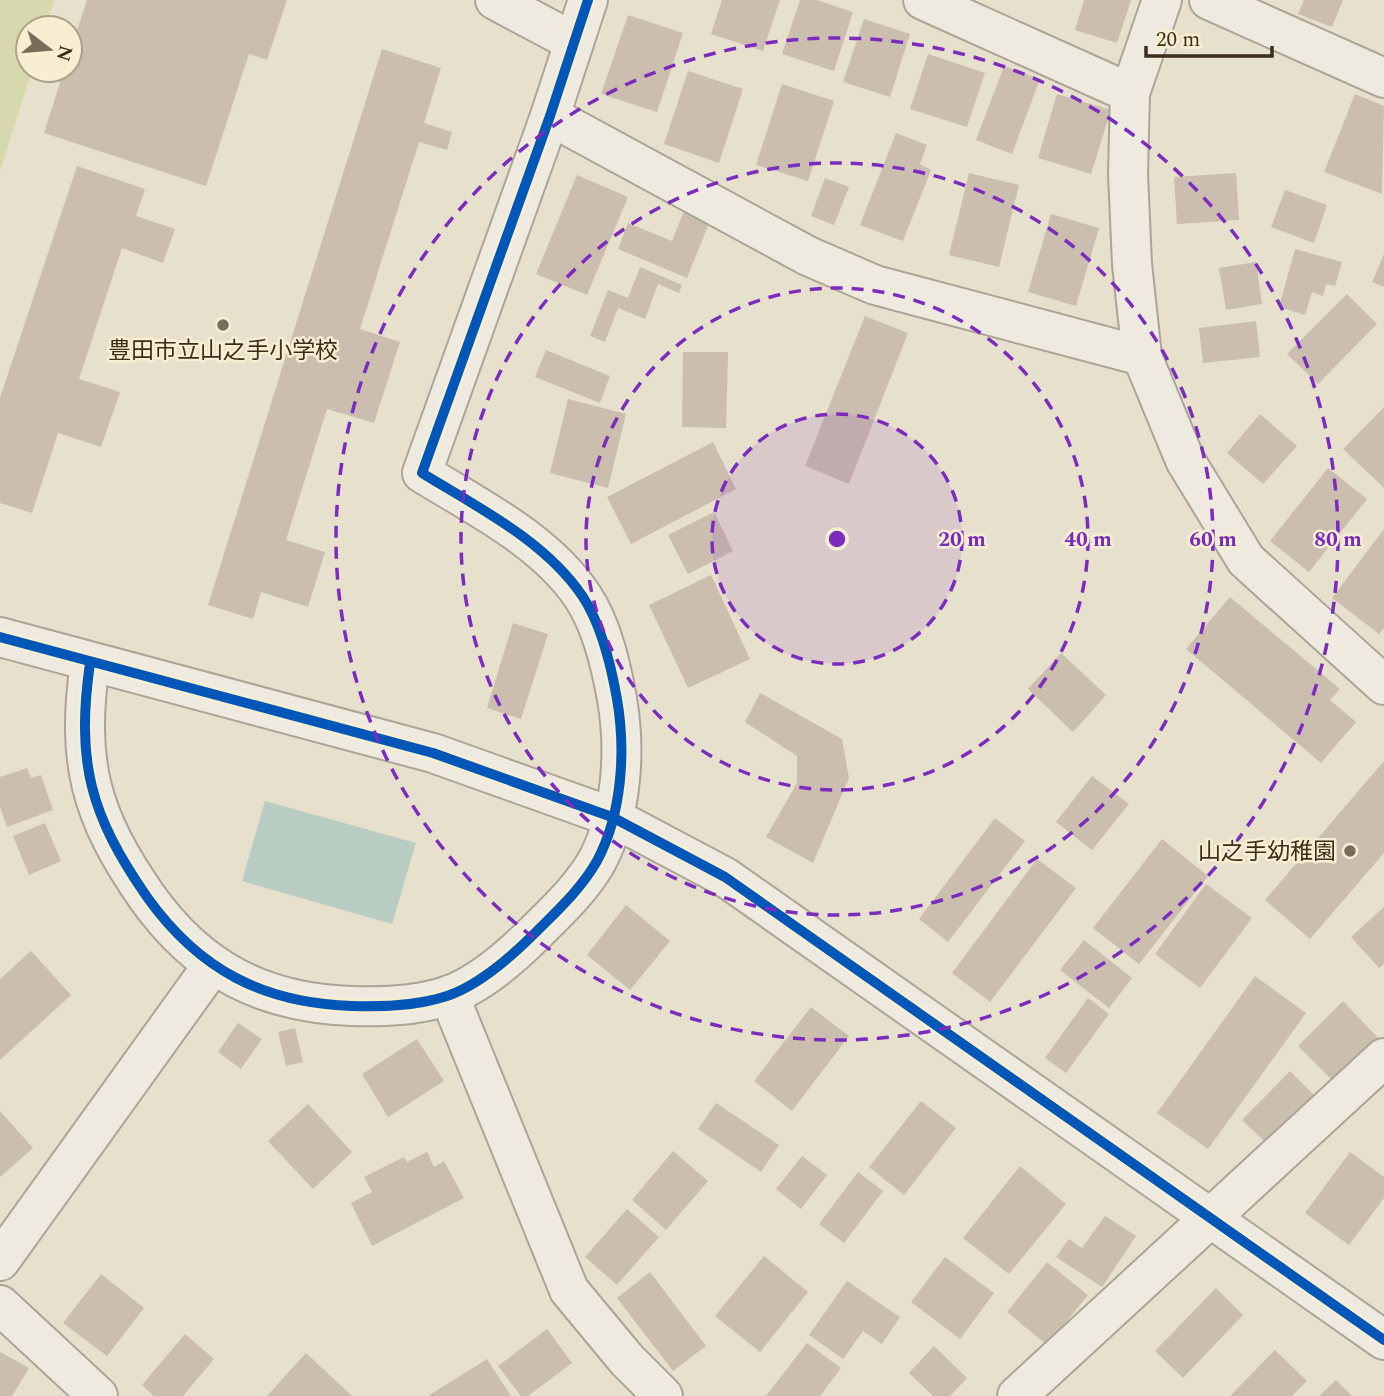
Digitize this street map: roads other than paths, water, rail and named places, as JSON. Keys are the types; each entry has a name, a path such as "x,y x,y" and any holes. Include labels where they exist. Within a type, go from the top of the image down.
{"street":[{"path":"495,0 574,42"},
{"path":"90,663 83,713 86,758 94,800 117,853 154,906 212,966 261,990 319,1005 380,1007 449,995 483,976 520,948 575,892 597,860 612,817 622,767 621,720 601,635 583,597 555,564 504,524 422,473 550,116 588,0"},
{"path":"923,0 1129,93"},
{"path":"1162,0 1129,93 1128,174 1132,264 1142,356 1185,460 1246,560 1384,685"},
{"path":"1209,0 1384,78"},
{"path":"550,116 808,256 875,285 1142,356"},
{"path":"0,637 433,752 612,817 725,877 1384,1340"},
{"path":"0,1261 212,966"},
{"path":"449,995 569,1290 627,1360 663,1396"},
{"path":"1017,1396 1384,1058"},
{"path":"0,1305 98,1396"}],"place":[{"name":"豊田市立山之手小学校","path":"223,325"},
{"name":"山之手幼稚園","path":"1350,851"}]}
